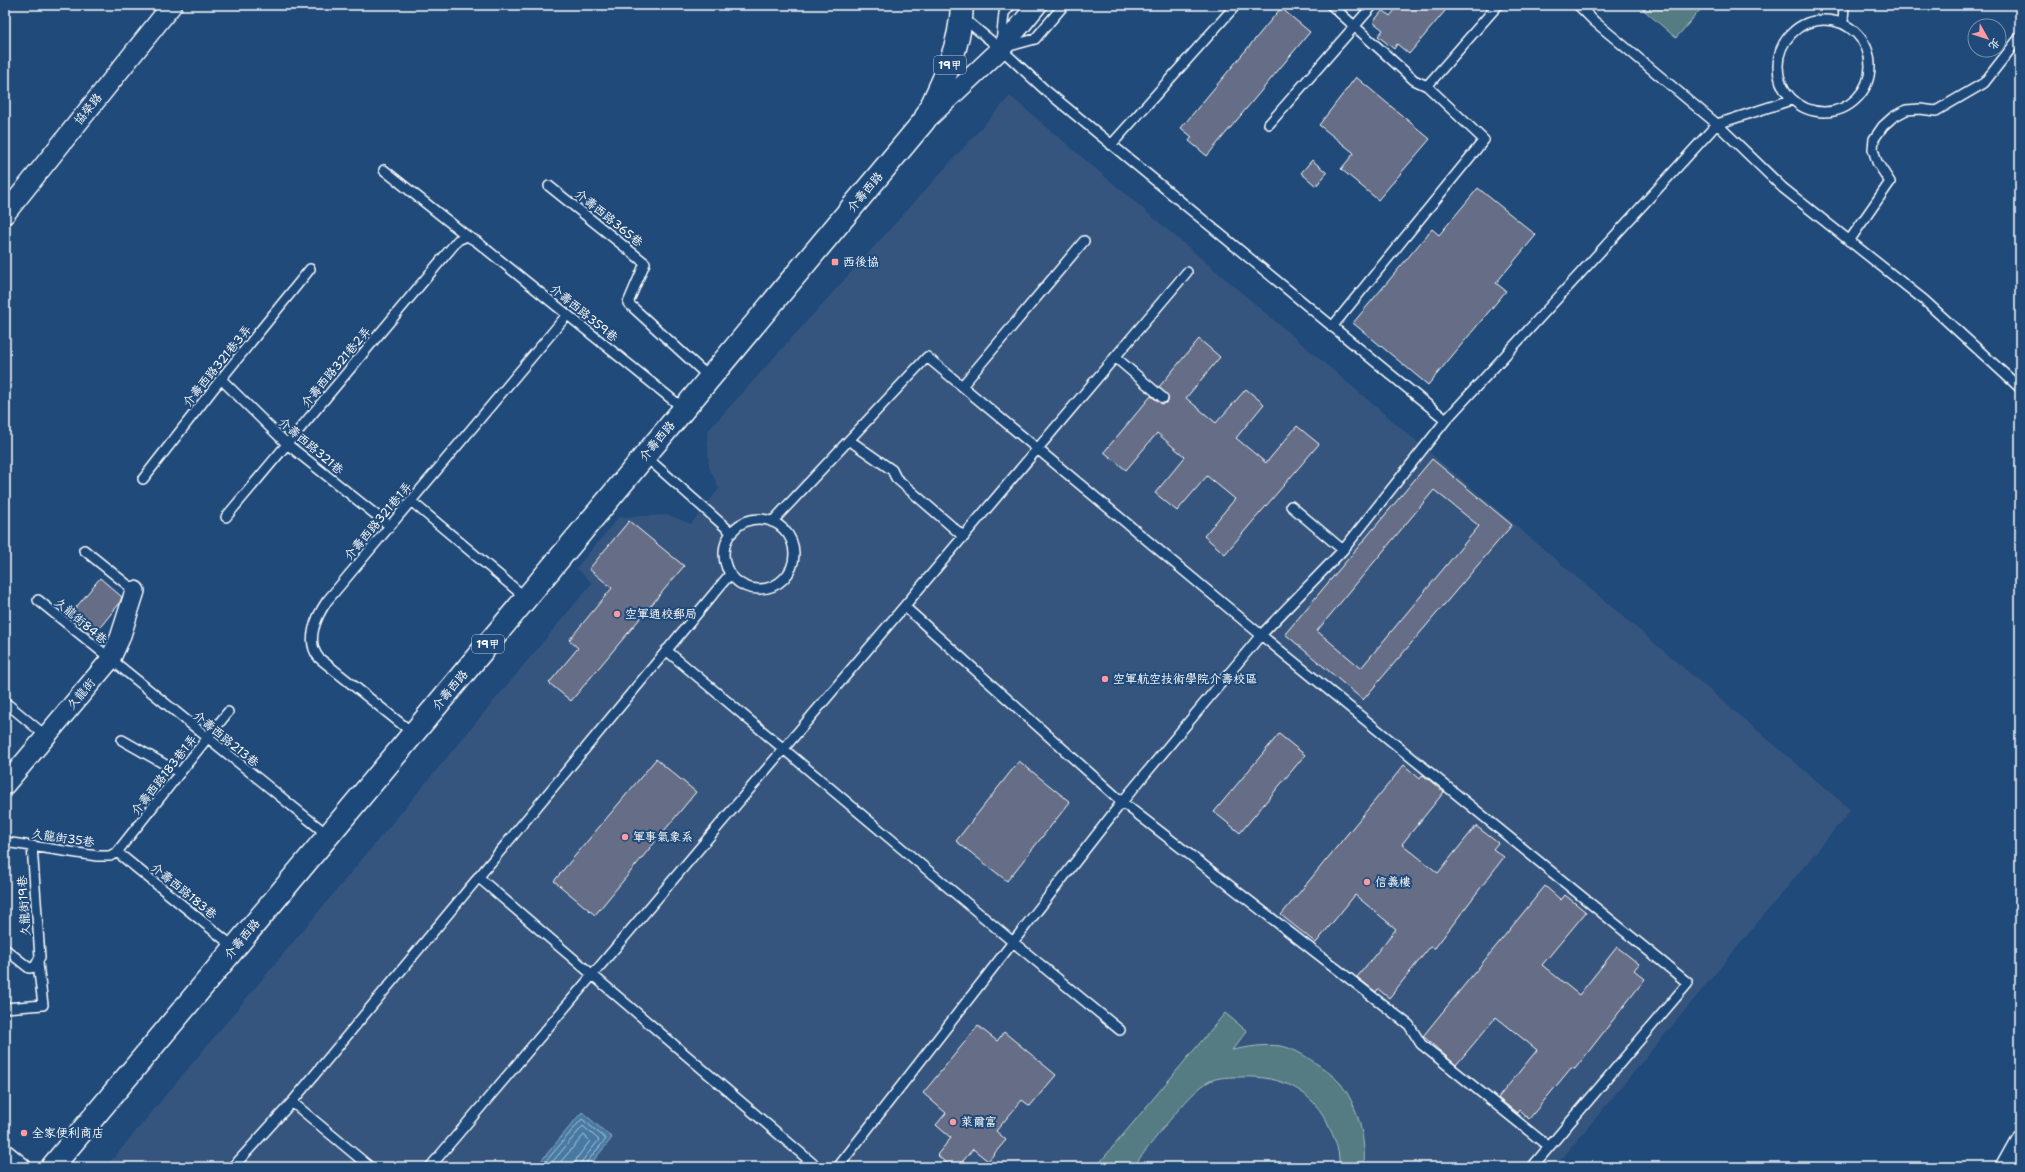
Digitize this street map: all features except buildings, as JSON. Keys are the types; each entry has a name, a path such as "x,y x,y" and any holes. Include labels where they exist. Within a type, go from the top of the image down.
{"main road":[{"name":"介壽西路","path":"52,1167 924,121 947,74 959,34 961,11"}],"street":[{"name":"協榮路","path":"5,214 172,5"},
{"name":"介壽西路","path":"924,121 1001,49 1038,5"},
{"name":"久龍街","path":"5,785 110,660 120,638 135,591"},
{"path":"2005,1167 2020,1140"},
{"path":"5,1154 21,1167"}],"lane":[{"path":"1001,49 1004,13 1011,5"},
{"name":"介壽西路","path":"1001,49 1035,39 1064,5"},
{"path":"1112,145 1236,5"},
{"path":"1331,5 1414,80 1427,86 1484,140 1332,327"},
{"path":"1269,124 1373,5"},
{"path":"1427,86 1498,5"},
{"path":"1578,5 1594,21 1717,124 1783,188 1924,300 2020,388"},
{"path":"1843,23 1844,5"},
{"path":"961,11 1044,89 1446,420"},
{"path":"1829,19 1843,23 1857,32 1866,45 1871,61 1869,77 1863,92 1851,104 1842,109 1821,113 1805,109 1791,100 1783,88 1778,75 1778,60 1782,46 1790,34 1801,25 1815,20 1829,19"},
{"path":"1848,241 1890,182 1876,162 1873,149 1874,139 1883,126 1893,117 1906,110 1920,109 1936,111 1984,83 2020,37"},
{"path":"838,1167 1122,802 1261,635 1343,550 1446,420 1717,124 1791,100"},
{"name":"介壽西路359巷","path":"384,170 467,236 476,241 684,409"},
{"name":"介壽西路365巷","path":"549,186 645,263 628,303 710,378"},
{"name":"介壽西路321巷2弄","path":"226,517 458,240 467,236"},
{"path":"962,386 1084,241"},
{"name":"介壽西路321巷3弄","path":"143,480 221,379 310,269"},
{"path":"430,1167 785,750 1186,272"},
{"name":"介壽西路321巷1弄","path":"414,734 313,652 311,645 312,634 320,612 327,601 567,315"},
{"path":"772,522 926,357 1261,635 1688,982 1532,1167"},
{"path":"1115,357 1163,398"},
{"name":"介壽西路321巷","path":"221,379 287,444 390,526"},
{"path":"849,440 892,470 896,478 964,537"},
{"path":"645,456 732,533"},
{"path":"411,501 526,598"},
{"path":"1291,506 1343,550"},
{"path":"761,520 772,522 782,528 790,537 794,548 794,560 790,571 782,581 772,587 761,589 749,588 738,582 730,574 724,553 727,542 732,533 740,525 750,521 761,520"},
{"path":"84,550 135,591"},
{"path":"233,1167 292,1102 730,574"},
{"name":"久龍街84巷","path":"38,600 110,660"},
{"path":"905,607 1122,802 1409,1025 1421,1044 1549,1147"},
{"path":"666,650 1120,1030"},
{"name":"介壽西路213巷","path":"110,660 328,836"},
{"path":"5,702 46,736"},
{"name":"介壽西路183巷1弄","path":"117,852 228,712"},
{"path":"122,740 180,773"},
{"name":"久龍街35巷","path":"5,842 97,856 110,856 117,852"},
{"name":"久龍街19巷","path":"5,1008 43,1005 38,963 40,957 32,846"},
{"name":"介壽西路183巷","path":"117,852 235,948"},
{"path":"478,877 817,1167"},
{"path":"5,949 29,968 35,967 38,963"},
{"path":"292,1102 370,1167"}],"shaded area":[{"name":"空軍航空技術學院介壽校區","path":"1010,96 1851,810 1555,1167 106,1167 592,583 576,568 619,517 669,515 691,524 719,489 709,467 707,432"}],"green space":[{"path":"1638,5 1697,5 1701,9 1676,38"},
{"path":"1225,1013 1247,1031 1232,1050 1274,1045 1289,1048 1310,1059 1340,1083 1352,1101 1360,1123 1364,1145 1364,1167 1339,1167 1338,1152 1332,1134 1323,1115 1315,1104 1305,1095 1282,1082 1255,1077 1240,1077 1217,1079 1210,1081 1201,1087 1181,1107 1133,1167 1096,1167"}],"water":[{"path":"582,1112 612,1138 588,1167 536,1167"}],"place":[{"name":"西後協","path":"835,262"},
{"name":"空軍通校郵局","path":"617,614"},
{"name":"空軍航空技術學院介壽校區","path":"1105,679"},
{"name":"軍事氣象系","path":"625,837"},
{"name":"信義樓","path":"1367,882"},
{"name":"萊爾富","path":"953,1122"},
{"name":"全家便利商店","path":"24,1133"}]}
